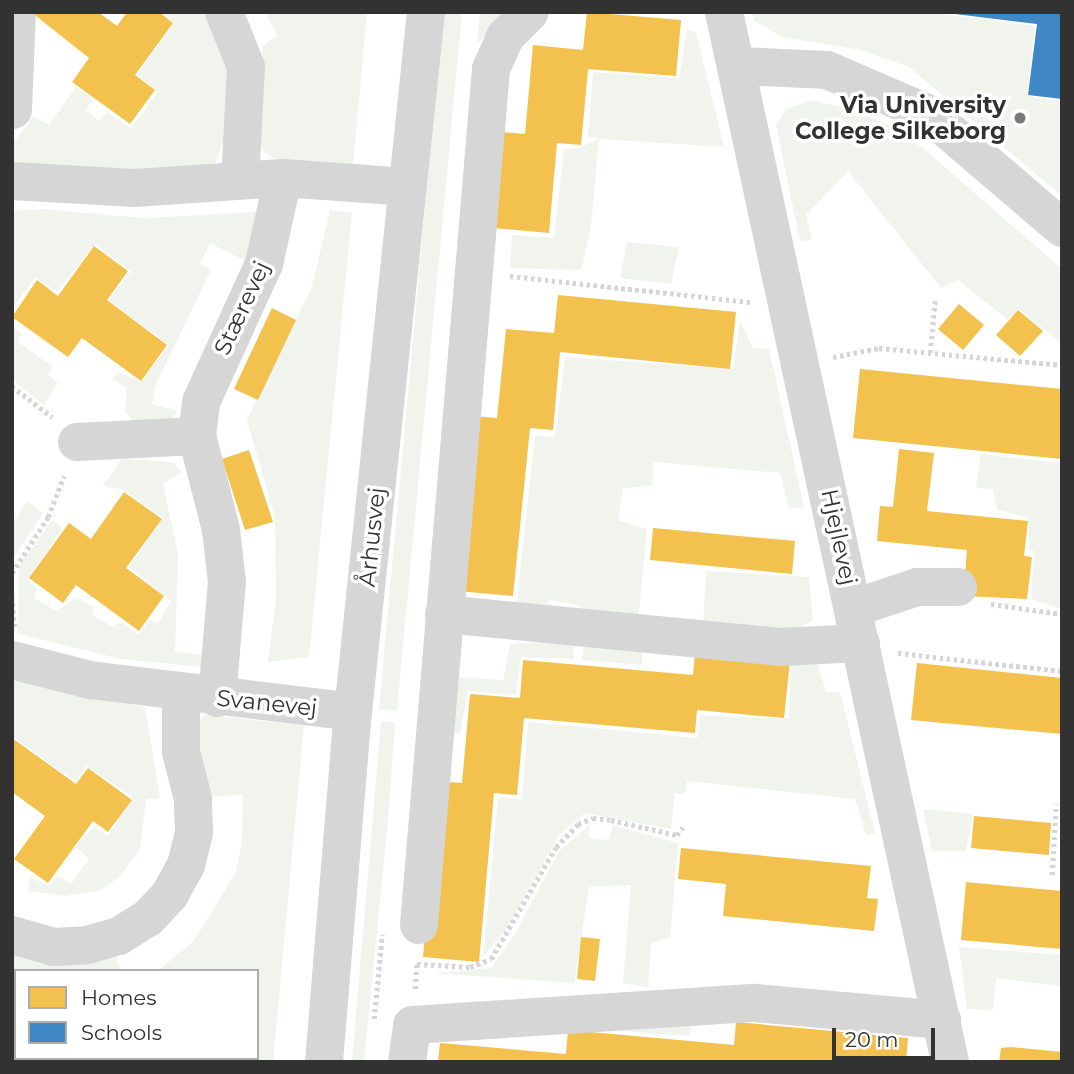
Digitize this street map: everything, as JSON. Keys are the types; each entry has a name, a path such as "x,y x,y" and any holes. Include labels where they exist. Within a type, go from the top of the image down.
{"street":[{"path":"13,110 17,12"},
{"path":"224,12 246,67 240,180"},
{"name":"Århusvej","path":"324,1062 353,712 426,12"},
{"path":"419,925 491,69 505,37 530,12"},
{"name":"Hjejlevej","path":"724,12 739,66 791,306 950,1062"},
{"path":"739,66 827,70 929,114 1062,228"},
{"path":"12,181 135,188 283,178 408,187"},
{"name":"Stærevej","path":"199,696 227,582 221,530 197,436 201,402 218,357 264,264 283,178"},
{"path":"77,442 197,436"},
{"path":"444,614 780,646 859,633 917,587 958,587"},
{"name":"Svanevej","path":"13,649 90,680 199,696 353,712"},
{"path":"12,935 54,947 87,945 119,936 148,918 170,894 186,865 194,832 193,799 181,752 199,696"},
{"path":"410,1043 755,1003 942,1020"}],"path":[{"path":"504,276 791,306"},
{"path":"930,353 935,299"},
{"path":"802,363 879,348 1062,365"},
{"path":"12,386 77,442 48,517 12,573"},
{"path":"958,587 958,601 1062,614"},
{"path":"12,596 13,649"},
{"path":"859,633 1062,671"},
{"path":"1052,875 1056,804"},
{"path":"416,964 470,967 491,959 555,847 578,824 593,818 677,835 683,827"},
{"path":"410,1043 419,925"}],"shaded area":[{"path":"161,12 205,12 229,64 225,136 216,162 203,170 12,167 12,138 16,140 33,117 49,125 76,87 94,98 86,110 99,121 108,112 131,128 158,92 137,75 174,23"},
{"path":"265,12 367,12 353,165 282,161 269,156 258,144 263,46 277,36"},
{"path":"443,12 462,12 397,711 379,709"},
{"path":"480,12 507,12 477,44"},
{"name":"Via University College Silkeborg","path":"752,12 929,12 1035,26 1027,96 1062,101 1062,196 909,67 860,50 783,37 754,21"},
{"path":"687,30 696,32 724,147 599,139 591,227 581,270 510,268 512,235 554,238 564,149 580,148 598,139 588,136 593,72 679,78"},
{"path":"812,100 851,109 886,124 923,148 1062,269 1062,343 1018,309 1008,320 958,280 941,288 848,171 806,215 812,240 800,241 776,125 786,109"},
{"path":"41,209 144,218 257,212 248,262 210,243 200,264 211,270 157,382 152,404 178,411 167,426 138,427 125,412 127,388 112,379 118,372 141,382 169,345 108,300 131,271 95,244 57,292 35,278 12,309 12,211"},
{"path":"330,210 352,213 309,657 268,662 276,599 275,518 247,420 312,287"},
{"path":"627,242 679,247 671,284 620,278"},
{"path":"740,320 753,348 769,349 804,507 789,508 780,473 654,462 652,485 623,489 618,520 647,529 638,622 587,617 578,605 548,600 546,615 516,609 535,436 555,437 565,357 733,369"},
{"path":"12,325 22,334 18,342 53,367 48,375 58,383 44,405 12,380"},
{"path":"981,454 1062,463 1062,609 1031,599 1034,551 1029,550 1029,517 997,510 993,490 976,487"},
{"path":"122,459 173,462 182,472 163,484 178,553 175,652 204,655 202,667 121,659 18,634 19,567 52,520 63,528 27,580 37,588 34,598 57,611 76,598 95,607 92,615 113,627 121,622 138,634 150,620 158,623 171,601 129,567 163,518 124,490 103,485"},
{"path":"27,501 43,513 12,560 12,518 16,520"},
{"path":"706,571 809,577 813,620 786,636 703,627"},
{"path":"585,639 642,645 642,665 582,660"},
{"path":"574,640 573,659 521,657 516,695 468,691 460,734 454,733 459,677 503,680 510,644"},
{"path":"791,657 816,658 826,692 840,692 875,833 866,835 855,799 687,781 685,794 675,793 671,829 585,813 558,836 508,927 483,957 498,798 522,799 528,722 697,738 700,715 789,719"},
{"path":"12,679 145,707 160,798 146,799 140,849 118,878 99,891 65,896 28,891 30,877 49,886 58,876 71,884 89,859 76,847 94,826 108,836 133,797 87,766 76,782 12,736"},
{"path":"204,715 304,725 273,1062 259,1060 259,969 159,969 193,942 235,874 242,843 243,794 211,797 199,754 196,725"},
{"path":"381,721 395,723 388,821 364,1062 352,1062"},
{"path":"923,809 973,814 966,851 932,851"},
{"path":"591,824 588,838 609,840 613,825 678,843 670,937 651,944 648,987 623,983 631,885 589,887 574,983 435,973 491,968 515,934 559,851"},
{"path":"959,947 1062,955 1062,986 996,978 993,1010 967,1009"},
{"path":"12,954 115,954 120,969 14,969"},
{"path":"692,1019 690,1036 621,1031"},
{"path":"14,1039 14,1060 177,1062 12,1062"}],"building: Homes":[{"path":"31,12 98,12 117,26 127,12 159,12 173,23 135,75 155,90 130,124 72,82 89,58"},
{"path":"587,12 681,20 676,76 588,69 581,145 557,143 549,233 493,228 501,132 525,134 533,45 583,50"},
{"path":"94,246 128,271 107,300 167,345 141,381 82,338 68,357 12,317 37,280 58,296"},
{"path":"558,295 736,312 730,369 560,352 553,430 530,428 513,596 457,591 474,416 497,418 506,329 554,333"},
{"path":"959,304 984,325 963,350 938,329"},
{"path":"272,308 296,320 258,400 234,389"},
{"path":"1018,310 1043,331 1020,356 996,335"},
{"path":"860,369 1062,389 1062,459 853,438"},
{"path":"899,449 934,453 927,511 1028,521 1024,556 1032,557 1027,599 963,596 967,550 877,541 880,506 893,507"},
{"path":"249,450 273,522 245,530 222,459"},
{"path":"124,492 162,519 126,568 164,596 139,631 76,585 63,603 29,578 69,523 91,539"},
{"path":"653,528 795,541 792,574 650,560"},
{"path":"695,653 790,661 784,718 697,710 695,733 524,718 517,795 494,793 479,962 423,957 438,781 462,783 470,694 520,698 523,660 693,675"},
{"path":"917,663 1062,678 1062,734 911,720"},
{"path":"12,738 76,784 88,768 132,800 108,832 93,821 48,883 14,859 45,816 12,792"},
{"path":"974,816 1051,823 1049,855 971,848"},
{"path":"681,848 871,866 867,898 878,899 874,931 723,916 726,884 678,879"},
{"path":"966,882 1062,891 1062,949 961,940"},
{"path":"581,937 600,939 595,981 577,979"},
{"path":"736,1022 908,1038 906,1062 438,1062 440,1043 566,1054 568,1030 734,1045"},
{"path":"1001,1048 1062,1052 1062,1062 999,1062"}],"building: Schools":[{"path":"1062,12 1062,99 1028,95 1037,24 955,14"}],"place":[{"name":"Via University College Silkeborg","path":"1020,118"}]}
